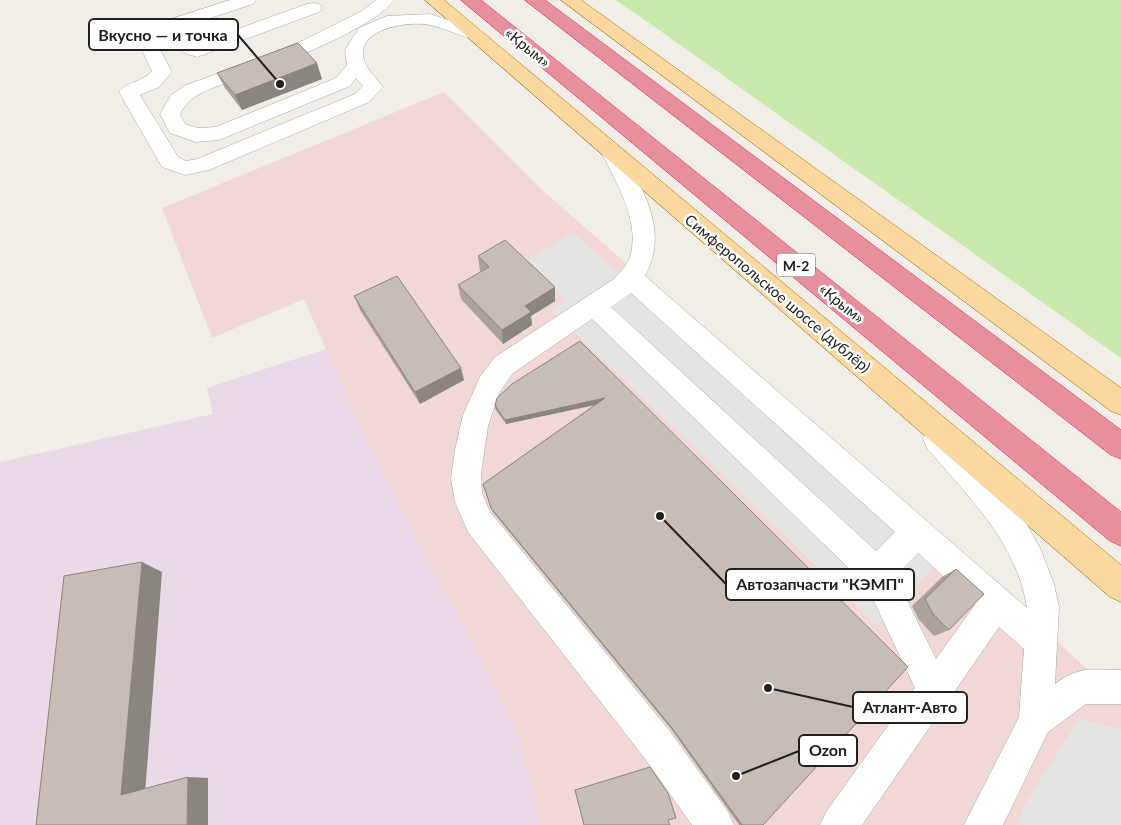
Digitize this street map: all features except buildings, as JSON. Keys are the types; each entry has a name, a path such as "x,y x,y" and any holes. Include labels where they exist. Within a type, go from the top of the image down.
{"highway":[{"name":"«Крым»","path":"470,0 1121,531"},
{"path":"534,0 1121,446"}],"main road":[{"name":"Симферопольское шоссе (дублёр)","path":"434,0 1121,586"},
{"path":"570,0 1121,403"}],"lane":[{"path":"247,0 144,34 162,72 152,83 130,92 170,162 185,168 201,164 362,98 373,87 356,65 354,50 365,32 393,20 430,19 474,34"},
{"path":"356,65 343,82 219,133 196,135 176,128 170,114 178,99 193,89 307,46 365,16 382,5 386,0"},
{"path":"182,21 177,31 189,48 197,51 308,4 350,18 365,16"},
{"path":"613,152 644,222 645,246 640,262 624,286 504,365 493,377 482,396 474,417 466,490 471,507 479,522 656,743 715,825"},
{"path":"631,278 1041,642"},
{"path":"594,306 875,574 934,691"},
{"path":"1023,331 1121,388"},
{"path":"902,398 1011,526 1029,559 1038,584 1043,607 1036,720 982,825"},
{"path":"875,574 917,532"},
{"path":"839,825 997,602"},
{"path":"1036,720 1080,687 1121,687"}],"shaded area":[{"path":"444,92 542,190 995,586 1121,699 1121,825 540,825 520,738 368,446 304,299 212,338 162,208"},
{"path":"573,233 943,557 878,626 551,309 565,299 525,261"},
{"path":"326,349 368,446 520,738 540,825 0,825 0,462 213,414 207,388"},
{"path":"1079,719 1121,729 1121,825 1018,825 1023,807"}],"green space":[{"path":"615,0 1121,0 1121,358 642,18"}],"place":[{"name":"Вкусно — и точка","path":"280,84"},
{"name":"Автозапчасти \"КЭМП\"","path":"660,516"},
{"name":"Атлант-Авто","path":"768,688"},
{"name":"Ozon","path":"736,776"}]}
